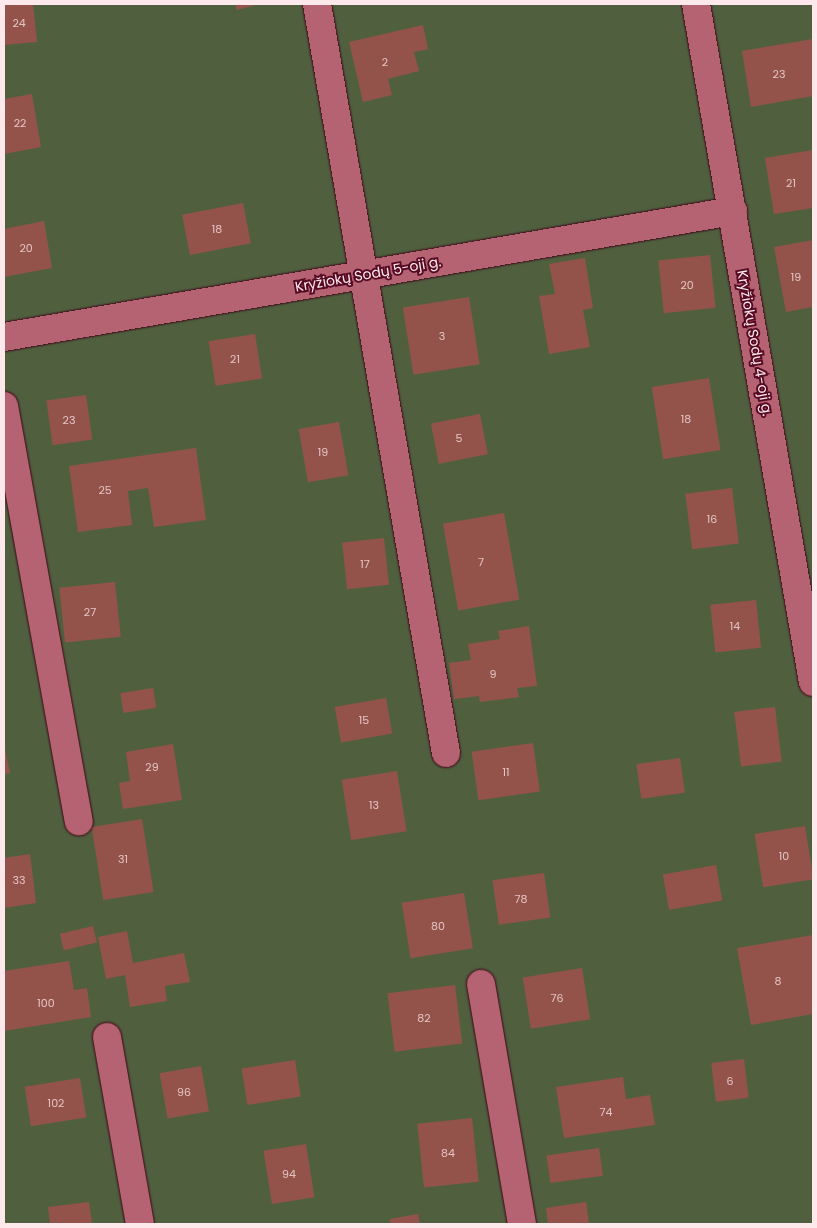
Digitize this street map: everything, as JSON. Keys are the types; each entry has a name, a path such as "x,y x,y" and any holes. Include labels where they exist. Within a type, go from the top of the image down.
{"street":[{"path":"317,4 446,753"},
{"name":"Kryžiokų Sodų 4-oji g.","path":"696,4 813,682"},
{"name":"Kryžiokų Sodų 5-oji g.","path":"4,337 733,211"},
{"path":"4,406 79,821"},
{"path":"481,984 522,1224"},
{"path":"107,1037 140,1224"}],"green space":[{"path":"4,4 813,4 813,1224 4,1224"}],"building":[{"path":"4,4 33,4 37,42 4,45"},
{"path":"235,4 260,4 237,10"},
{"path":"423,25 428,49 414,52 419,71 388,79 392,95 363,102 349,42"},
{"path":"813,39 813,96 751,107 742,51"},
{"path":"32,94 41,147 4,154 4,99"},
{"path":"813,150 813,208 774,214 765,158"},
{"path":"243,203 251,243 190,255 182,215"},
{"path":"44,221 52,268 4,277 4,229"},
{"path":"813,240 813,307 786,312 774,247"},
{"path":"710,255 716,308 664,313 658,260"},
{"path":"585,258 593,308 583,310 590,347 549,354 539,296 555,294 549,264"},
{"path":"469,297 480,364 413,375 403,307"},
{"path":"255,334 262,378 216,386 209,341"},
{"path":"709,378 720,450 663,459 652,387"},
{"path":"86,395 92,440 53,445 46,401"},
{"path":"480,414 488,454 439,464 431,424"},
{"path":"339,422 348,475 308,482 299,429"},
{"path":"196,448 206,520 154,527 148,488 128,491 132,525 78,532 69,466"},
{"path":"732,488 739,544 692,549 685,494"},
{"path":"504,513 519,600 458,610 443,524"},
{"path":"384,538 389,585 347,589 342,542"},
{"path":"115,582 121,637 65,643 59,588"},
{"path":"756,600 761,648 715,653 710,605"},
{"path":"529,626 537,686 517,688 519,697 480,702 479,696 454,699 449,663 471,660 468,644 500,639 498,631"},
{"path":"153,688 156,708 124,713 120,693"},
{"path":"386,698 392,733 341,742 335,707"},
{"path":"775,707 782,762 741,767 734,712"},
{"path":"533,743 540,792 478,800 472,752"},
{"path":"173,744 182,800 123,809 119,783 130,781 126,752"},
{"path":"4,745 10,773 4,774"},
{"path":"680,758 685,793 641,799 636,764"},
{"path":"397,771 407,831 351,840 342,780"},
{"path":"142,819 154,892 103,900 92,827"},
{"path":"805,826 813,879 763,887 755,834"},
{"path":"30,854 36,903 4,908 4,858"},
{"path":"716,865 722,900 669,910 663,874"},
{"path":"544,873 550,918 499,925 493,880"},
{"path":"464,893 473,948 411,958 402,903"},
{"path":"93,926 97,943 64,950 60,934"},
{"path":"127,931 133,963 184,953 190,982 165,986 167,1001 130,1007 125,975 106,979 98,937"},
{"path":"813,935 813,1014 751,1025 737,948"},
{"path":"69,961 74,990 87,988 91,1017 4,1031 4,971"},
{"path":"582,968 590,1019 531,1029 523,977"},
{"path":"455,985 462,1044 395,1052 388,993"},
{"path":"744,1059 749,1098 716,1102 711,1063"},
{"path":"295,1060 301,1097 247,1105 242,1068"},
{"path":"201,1066 209,1111 168,1119 160,1073"},
{"path":"623,1077 626,1099 650,1095 655,1125 564,1138 556,1087"},
{"path":"80,1078 86,1118 31,1126 25,1087"},
{"path":"472,1118 479,1182 424,1187 417,1124"},
{"path":"306,1144 314,1197 272,1204 264,1151"},
{"path":"599,1148 603,1176 550,1183 547,1155"},
{"path":"89,1202 92,1224 50,1224 48,1207"},
{"path":"586,1202 589,1224 548,1224 546,1208"},
{"path":"418,1214 420,1224 390,1224 390,1219"}]}
